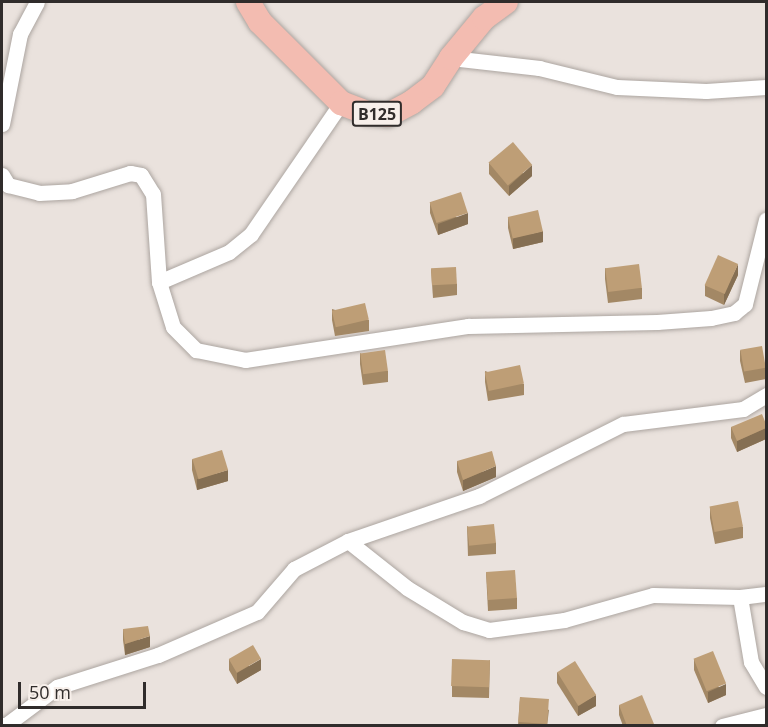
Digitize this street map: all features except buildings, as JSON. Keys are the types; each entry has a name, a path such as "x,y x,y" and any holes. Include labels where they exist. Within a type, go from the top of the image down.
{"main road":[{"name":"B125","path":"248,2 260,22 341,103 367,113 388,114 412,102 433,86 451,58 484,18 506,2"}],"street":[{"path":"2,124 20,34 37,2"},
{"path":"451,58 539,68 617,87 706,91 766,87"},
{"path":"159,282 229,252 251,234 341,103"},
{"path":"2,175 8,185 39,193 72,191 129,173 141,176 153,194 159,282 173,327 196,350 245,360 468,326 657,322 711,318 734,313 745,304 766,220"},
{"path":"2,725 6,725 57,687 158,655 256,612 294,569 348,541 479,496 623,424 743,409 766,395"},
{"path":"348,541 407,588 463,622 489,630 564,620 653,595 740,597 766,594"},
{"path":"740,597 751,662 766,687"},
{"path":"722,726 766,715"}]}
